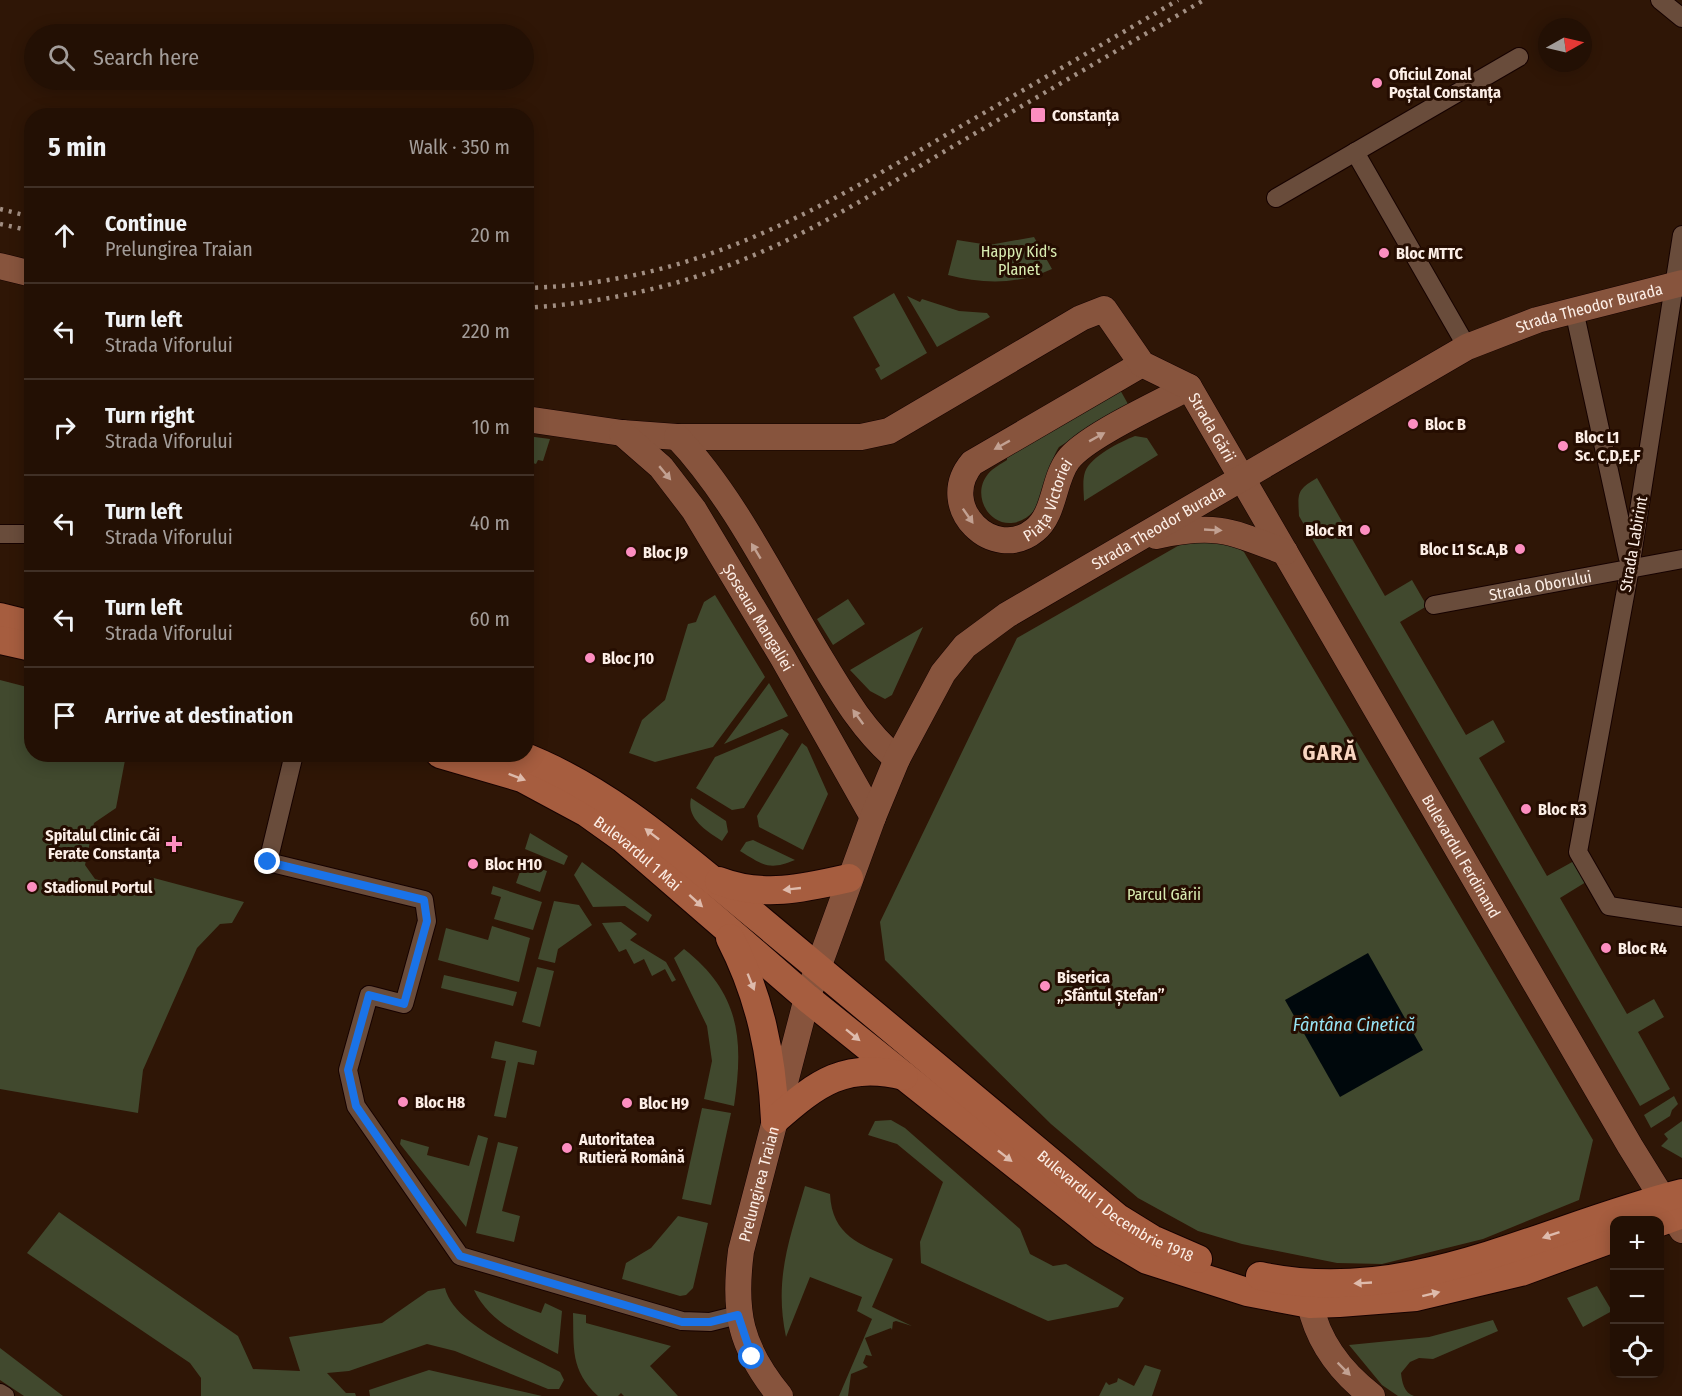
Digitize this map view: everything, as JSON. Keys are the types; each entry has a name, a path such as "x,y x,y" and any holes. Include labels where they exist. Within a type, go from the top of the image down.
{"main road":[{"path":"0,617 24,623"},
{"path":"0,640 24,645"},
{"name":"Bulevardul 1 Mai","path":"468,762 522,778 588,813 622,838 807,998"},
{"name":"Bulevardul 1 Mai","path":"534,762 560,773 629,816 818,967"},
{"path":"699,870 720,881 751,890 777,891 849,878"},
{"path":"726,929 744,965 762,1018 771,1062 775,1120"},
{"name":"Bulevardul 1 Decembrie 1918","path":"818,967 1118,1218 1152,1239 1226,1269 1308,1283 1357,1284 1409,1278 1674,1212"},
{"name":"Bulevardul 1 Decembrie 1918","path":"807,998 1103,1234 1128,1250 1156,1263 1222,1286 1310,1304 1416,1298 1521,1272 1610,1239"},
{"path":"775,1120 810,1089 837,1076 868,1070 904,1076"}],"street":[{"path":"1660,0 1682,18"},
{"path":"1276,198 1519,57"},
{"path":"1355,152 1467,347"},
{"name":"Strada Labirint","path":"1682,235 1679,284 1578,852 1609,906 1682,917"},
{"path":"0,266 24,272"},
{"name":"Strada Theodor Burada","path":"818,967 849,878 897,759 936,685 965,646 1007,615 1467,347 1510,329 1574,310 1679,284"},
{"name":"Strada Gării","path":"677,436 842,439 889,431 1080,318 1104,309 1142,364 1189,387 1242,478"},
{"path":"1574,310 1630,568"},
{"name":"Piața Victoriei","path":"1142,364 972,463 962,477 958,495 963,511 978,530 992,538 1004,540 1019,538 1035,530 1046,513 1060,471 1075,451 1189,387"},
{"path":"534,420 622,433 677,436"},
{"name":"Șoseaua Mangaliei","path":"622,433 661,467 694,510 783,658 873,817"},
{"name":"Șoseaua Mangaliei","path":"677,436 714,480 845,699 870,734 897,759"},
{"name":"Bulevardul Ferdinand","path":"1242,478 1674,1212"},
{"path":"1135,541 1196,529 1219,530 1235,532 1285,552"},
{"path":"0,534 24,534"},
{"name":"Strada Oborului","path":"1434,605 1682,559"},
{"path":"292,762 268,862 424,900 427,921 404,1004 369,995 348,1070 356,1106 460,1256 682,1322 710,1322 738,1315"},
{"name":"Prelungirea Traian","path":"780,1396 752,1357 738,1315 737,1292 741,1251 807,998 818,967"},
{"path":"1310,1304 1321,1339 1336,1361 1372,1396"},
{"path":"0,1393 6,1396"}],"green space":[{"name":"Happy Kid's Planet","path":"1034,237 1052,269 1026,278 1000,281 974,280 948,275 957,240 989,245"},
{"path":"894,293 927,353 881,380 875,369 880,366 853,317"},
{"path":"907,296 920,302 922,299 959,311 987,313 990,317 937,347"},
{"path":"1119,388 1128,404 1059,447 1041,498 1030,515 1011,523 993,518 983,502 981,493 983,483 990,472 1007,460 1007,454"},
{"path":"1135,436 1147,438 1158,455 1084,501 1084,479 1088,466 1107,450"},
{"path":"534,437 550,439 543,461 538,460 534,463"},
{"path":"1317,478 1385,596 1412,580 1427,606 1400,622 1466,735 1493,720 1505,742 1479,758 1547,876 1574,861 1586,882 1560,898 1627,1014 1654,999 1664,1017 1638,1032 1670,1089 1640,1106 1299,516 1300,493 1305,486"},
{"name":"Parcul Gării","path":"1190,539 1224,539 1244,552 1593,1140 1579,1200 1483,1239 1382,1264 1337,1263 1242,1244 1198,1231 1138,1198 1051,1124 885,960 880,922 1017,638"},
{"path":"715,595 765,677 713,747 655,762 629,753 642,720 665,700 688,624 696,622 704,602"},
{"path":"848,599 865,624 833,645 817,619"},
{"path":"923,627 892,695 885,699 870,691 850,670"},
{"path":"0,680 24,686 24,762 125,762 116,808 94,823 85,865 95,879 146,893 150,877 244,902 232,923 220,924 197,948 143,1070 138,1113 0,1089"},
{"path":"769,683 788,716 724,744"},
{"path":"782,729 789,734 744,808 732,810 696,788 715,757"},
{"path":"802,743 807,747 828,794 803,850 759,827 757,816"},
{"path":"691,798 726,821 728,832 722,841 699,824 692,812"},
{"path":"530,833 568,856 564,865 525,849"},
{"path":"753,840 795,860 772,866 761,863 740,851 746,842"},
{"path":"582,862 652,915 648,922 625,906 593,907 574,875"},
{"path":"523,863 547,871 540,892 516,883"},
{"path":"493,886 542,902 533,930 494,919 501,897 491,894"},
{"path":"554,901 579,905 592,925 558,949 555,963 538,959"},
{"path":"621,922 637,934 630,940 666,962 676,980 672,982 665,969 652,976 644,959 634,964 626,949 619,952 602,923"},
{"path":"492,926 530,938 519,982 438,960 446,928 488,940"},
{"path":"684,949 717,983 734,1019 738,1059 734,1106 704,1099 712,1061 707,1026 674,958"},
{"path":"537,967 554,971 540,1027 522,1022"},
{"path":"444,975 517,992 513,1006 441,988"},
{"path":"495,1041 537,1051 534,1065 518,1062 506,1118 494,1116 506,1061 491,1058"},
{"path":"1674,1096 1678,1104 1670,1116 1651,1128 1644,1115"},
{"path":"702,1108 731,1113 711,1205 682,1199"},
{"path":"891,1120 905,1128 1020,1229 1030,1254 1053,1266 1066,1264 1124,1298 1118,1307 1048,1321 921,1263 920,1242 943,1182 897,1144 868,1135 875,1121"},
{"path":"1682,1121 1682,1158 1661,1146 1668,1139 1664,1134"},
{"path":"478,1135 488,1138 466,1227 400,1144 401,1139 429,1147 427,1155 469,1166"},
{"path":"498,1142 518,1147 502,1211 520,1216 514,1242 476,1233"},
{"path":"805,1186 830,1194 836,1220 850,1237 893,1259 872,1307 912,1326 896,1321 893,1322 892,1330 891,1328 865,1338 872,1356 866,1355 863,1363 868,1367 851,1374 848,1396 839,1396 872,1319 857,1311 862,1297 810,1277 786,1337 782,1297 785,1260"},
{"path":"59,1212 238,1336 253,1369 300,1371 289,1337 382,1323 428,1291 445,1288 451,1302 477,1327 511,1348 560,1372 564,1380 559,1389 548,1389 455,1351 427,1344 349,1371 327,1373 346,1393 355,1393 356,1396 201,1396 201,1378 190,1363 27,1253"},
{"path":"678,1216 708,1223 693,1288 686,1295 680,1296 622,1279 626,1263 651,1248"},
{"path":"1597,1286 1610,1308 1610,1312 1583,1327 1567,1298"},
{"path":"474,1290 541,1313 545,1303 562,1311 558,1354 499,1321 489,1312"},
{"path":"573,1313 586,1315 586,1323 671,1346 650,1366 678,1396 624,1396 621,1393 618,1396 598,1396 582,1377 578,1368 574,1348"},
{"path":"1493,1320 1498,1331 1433,1359 1419,1358 1410,1362 1401,1373 1406,1390 1414,1396 1398,1396 1382,1385 1349,1345 1429,1337"},
{"path":"0,1348 63,1396 24,1396 0,1380"},
{"path":"1145,1365 1161,1370 1152,1396 1099,1396 1106,1382 1109,1385 1117,1382 1118,1378 1134,1386"},
{"path":"429,1370 542,1396 370,1396 369,1390"}],"water":[{"name":"Fântâna Cinetică","path":"1368,953 1423,1050 1340,1097 1285,1000"}],"railway":[{"path":"534,287 587,283 644,273 697,258 749,239 849,190 1178,0"},
{"path":"534,307 636,293 690,279 770,248 852,206 1204,0"},
{"path":"0,209 24,215"},
{"path":"0,224 24,229"}],"place":[{"name":"Oficiul Zonal Poștal Constanța","path":"1377,83"},
{"name":"Constanța","path":"1038,115"},
{"name":"Bloc MTTC","path":"1384,253"},
{"name":"Bloc B","path":"1413,424"},
{"name":"Bloc L1 Sc. C,D,E,F","path":"1563,446"},
{"name":"Bloc R1","path":"1365,530"},
{"name":"Bloc L1 Sc.A,B","path":"1520,549"},
{"name":"Bloc J9","path":"631,552"},
{"name":"Bloc J10","path":"590,658"},
{"name":"Bloc R3","path":"1526,809"},
{"name":"Spitalul Clinic Căi Ferate Constanța","path":"174,844"},
{"name":"Bloc H10","path":"473,864"},
{"name":"Stadionul Portul","path":"32,887"},
{"name":"Bloc R4","path":"1606,948"},
{"name":"Biserica „Sfântul Ștefan”","path":"1045,986"},
{"name":"Bloc H8","path":"403,1102"},
{"name":"Bloc H9","path":"627,1103"},
{"name":"Autoritatea Rutieră Română","path":"567,1148"}],"district":[{"name":"GARĂ","path":"1330,752"}],"route":[{"path":"268,862 424,900 427,921 404,1004 369,995 348,1070 356,1106 460,1256 682,1322 710,1322 738,1315 752,1357"}]}
